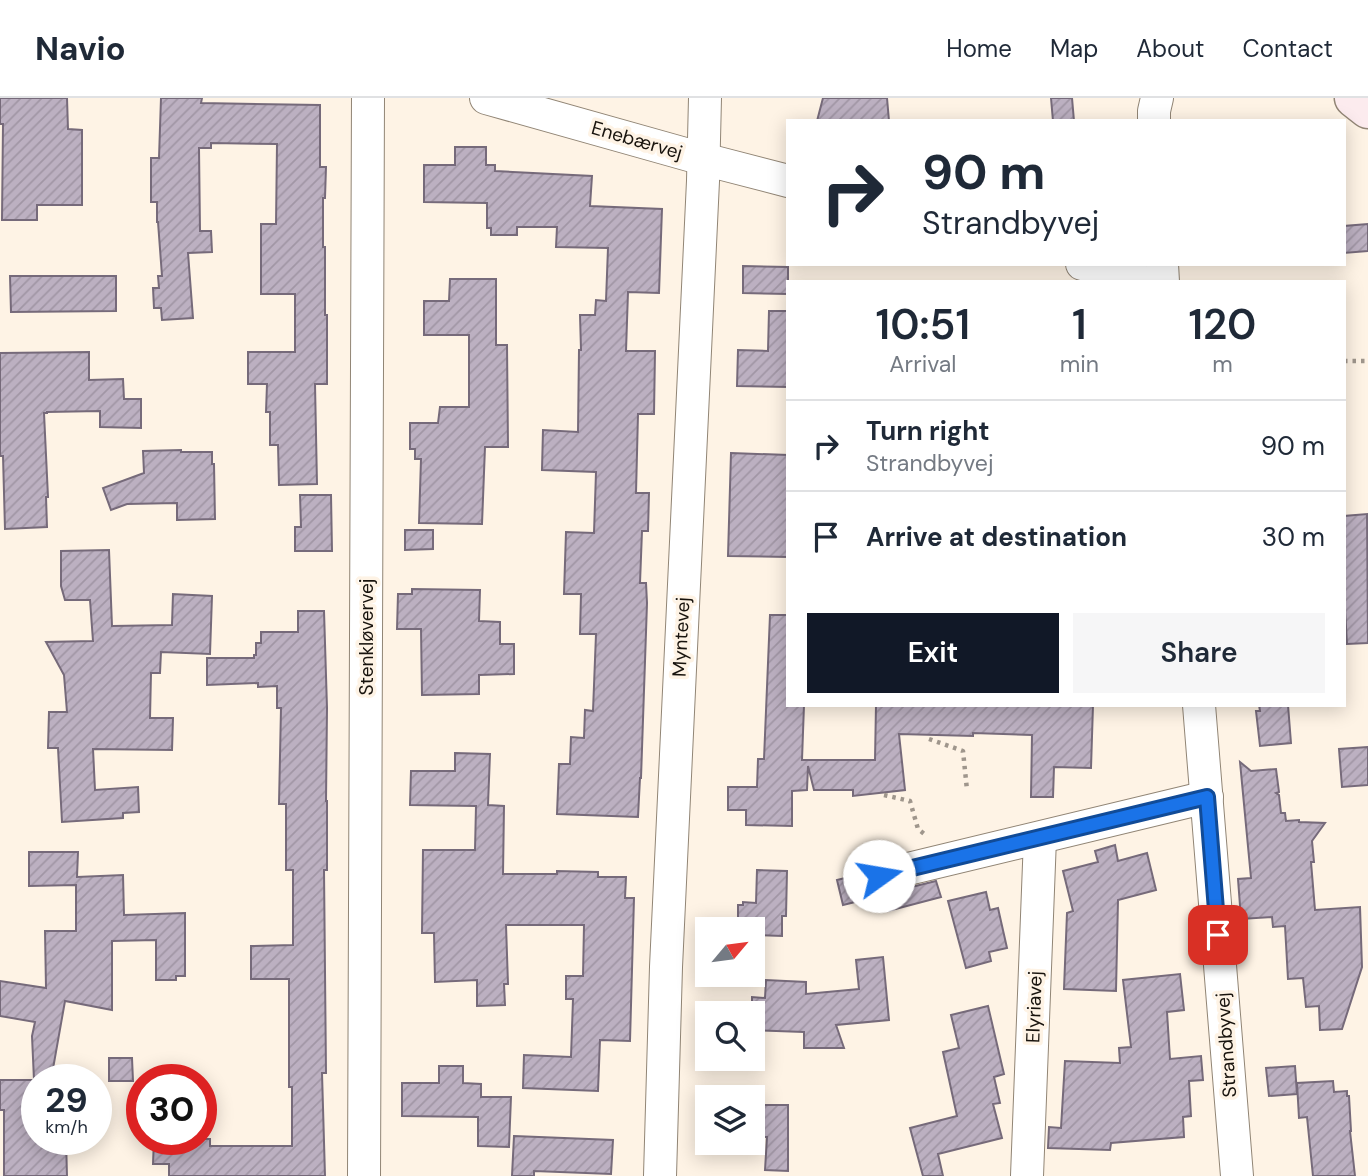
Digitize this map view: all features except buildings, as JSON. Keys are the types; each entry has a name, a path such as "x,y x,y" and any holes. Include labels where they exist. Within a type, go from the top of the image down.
{"main road":[{"path":"1353,98 1368,109"}],"street":[{"name":"Stenkløvervej","path":"365,1176 368,98"},
{"name":"Enebærvej","path":"486,98 786,180"},
{"name":"Myntevej","path":"660,1176 667,954 705,98"},
{"path":"1154,119 1157,98"},
{"path":"1089,266 1137,280"},
{"name":"Strandbyvej","path":"1199,707 1237,1176"},
{"path":"879,876 1207,797"},
{"name":"Elyriavej","path":"1027,1176 1040,838"}],"path":[{"path":"1346,361 1368,361"},
{"path":"929,738 963,751 967,790"},
{"path":"884,795 909,801 918,830 928,837"}],"route":[{"path":"879,876 1207,797 1218,935"}]}
